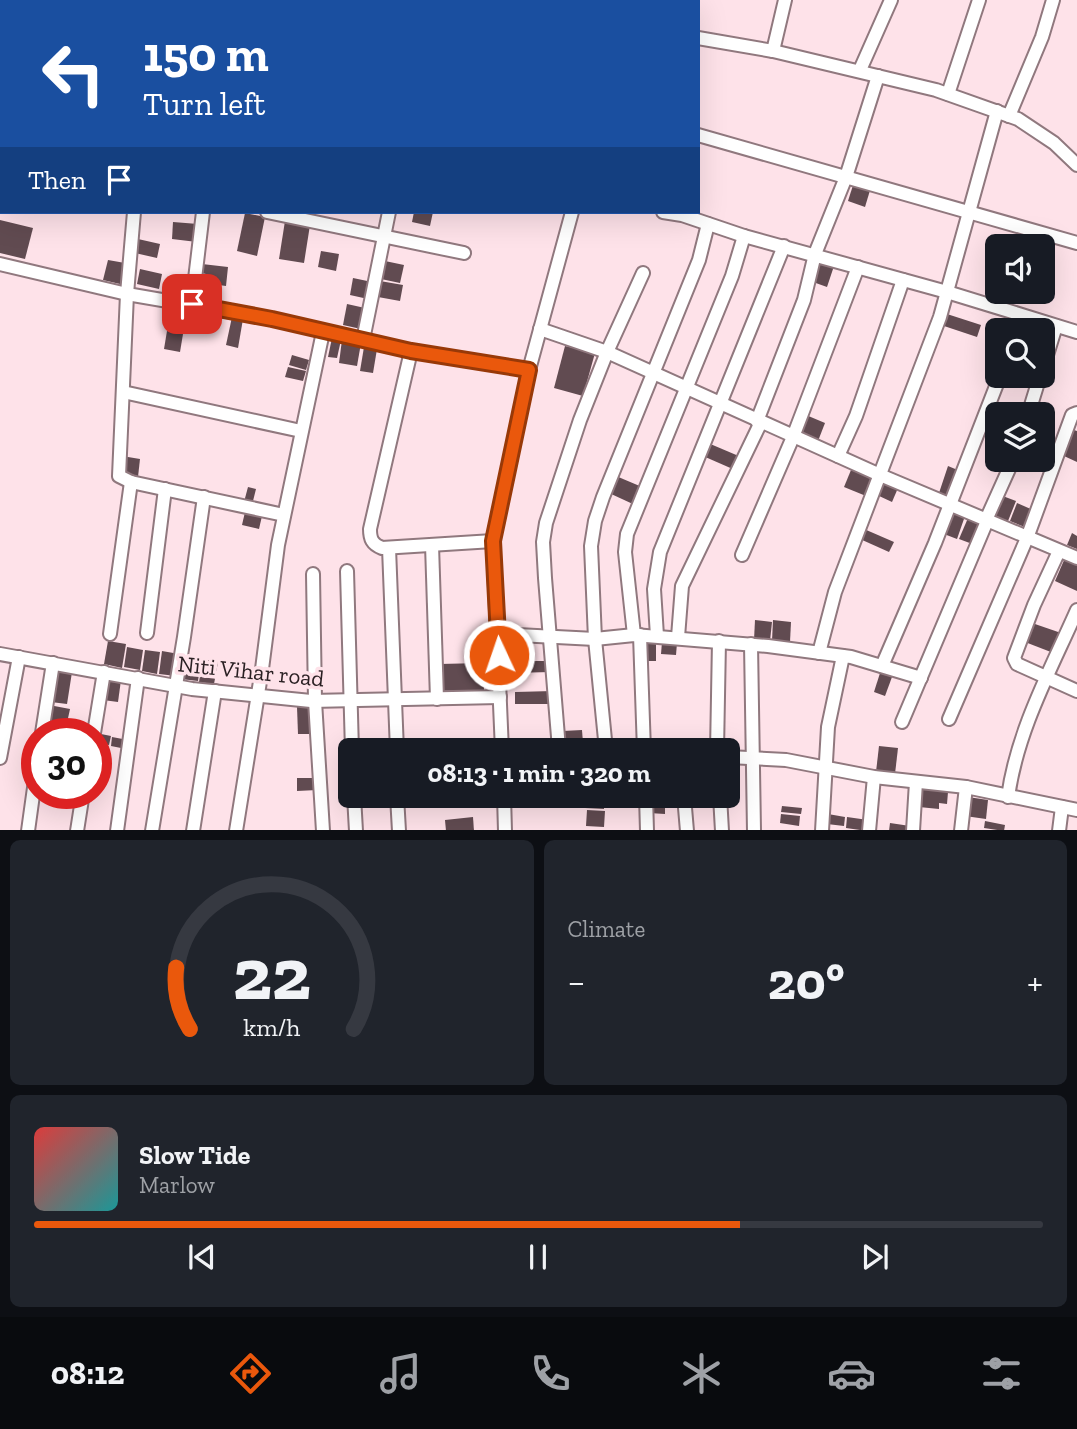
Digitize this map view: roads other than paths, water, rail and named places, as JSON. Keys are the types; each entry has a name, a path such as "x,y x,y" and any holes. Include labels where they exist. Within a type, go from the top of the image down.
{"street":[{"path":"773,51 785,0"},
{"path":"860,71 891,0"},
{"path":"948,94 979,0"},
{"path":"819,653 835,592 947,292 969,213 1003,113 1042,37 1054,0"},
{"path":"700,38 773,51 948,94 1018,119 1054,143 1077,165"},
{"path":"678,637 682,586 759,422 804,300 815,254 846,177 878,76"},
{"path":"700,136 1077,243"},
{"path":"134,214 127,294 119,476 131,482 284,514"},
{"path":"192,304 203,214"},
{"path":"277,214 464,253"},
{"path":"363,341 388,214"},
{"path":"502,738 493,541 529,370 571,214"},
{"path":"676,214 1077,332"},
{"path":"605,738 595,639 591,546 596,521 603,497 699,260 708,224"},
{"path":"643,738 637,635 625,552 627,534 732,276 744,236"},
{"path":"656,636 654,589 660,552 784,246"},
{"path":"0,264 127,294 272,319 411,351 529,370"},
{"path":"742,555 793,437 858,267"},
{"path":"558,738 544,566 546,523 580,420 643,272"},
{"path":"838,456 856,416 903,280"},
{"path":"540,329 607,352 793,437 1077,558"},
{"path":"236,830 284,514 323,332"},
{"path":"411,351 370,537 374,544 389,548 493,541"},
{"path":"882,666 950,505 995,388"},
{"path":"123,392 302,431"},
{"path":"949,719 1073,427 1072,415 1077,413"},
{"path":"902,722 1008,472"},
{"path":"110,634 131,482"},
{"path":"147,633 165,489"},
{"path":"152,830 204,497"},
{"path":"432,545 437,699"},
{"path":"389,548 397,738"},
{"path":"1059,551 1034,605 1014,658 1017,664 1077,691"},
{"path":"347,571 351,738"},
{"path":"313,574 315,701 323,830"},
{"path":"1008,797 1011,770 1024,728 1077,610"},
{"path":"498,634 595,639 637,635 751,644 843,656 921,678"},
{"path":"717,738 719,641"},
{"path":"751,644 754,830"},
{"name":"Niti Vihar road","path":"0,654 174,685 315,701 500,697"},
{"path":"822,830 828,727 843,656"},
{"path":"0,758 19,657"},
{"path":"44,718 53,663"},
{"path":"96,718 104,672"},
{"path":"117,830 138,678"},
{"path":"194,830 215,691"},
{"path":"740,757 786,760 874,777 966,787 1077,810"},
{"path":"869,830 874,777"},
{"path":"913,830 916,782"},
{"path":"961,830 966,787"},
{"path":"1059,830 1062,807"},
{"path":"355,808 356,830"},
{"path":"398,808 399,830"},
{"path":"504,808 505,830"},
{"path":"646,808 647,830"},
{"path":"685,808 687,830"},
{"path":"721,808 722,830"},
{"path":"28,830 31,809"},
{"path":"77,830 80,809"}]}
